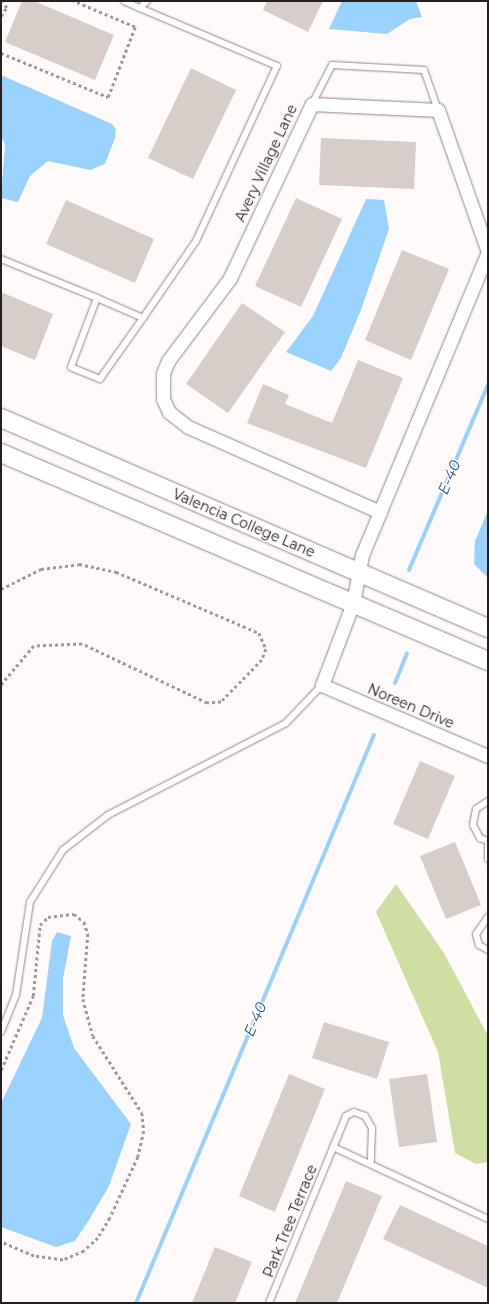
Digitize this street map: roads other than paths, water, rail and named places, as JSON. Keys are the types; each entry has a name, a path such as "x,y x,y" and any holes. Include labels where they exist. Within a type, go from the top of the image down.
{"street":[{"name":"Avery Village Lane","path":"380,512 188,427 169,412 163,399 163,373 168,362 230,278 312,104 438,110"},
{"path":"322,685 353,603 358,572 380,512 488,252 438,110"},
{"name":"Valencia College Lane","path":"1,418 488,628"},
{"path":"1,453 488,661"},
{"name":"Noreen Drive","path":"322,685 488,756"}],"lane":[{"path":"97,298 71,367 100,379 196,241 277,66 124,1"},
{"path":"140,8 147,1"},
{"path":"312,104 332,65 424,70 438,110"},
{"path":"1,259 143,318"},
{"path":"1,1032 16,995 30,902 63,850 108,815 286,723 322,685"},
{"path":"488,801 476,809 473,825 480,838 488,841 488,860"},
{"path":"488,917 476,934 479,945 488,950"},
{"name":"Park Tree Terrace","path":"269,1303 346,1116 354,1112 365,1116 372,1128 372,1163"},
{"path":"333,1147 372,1163 488,1219"}],"water":[{"path":"342,1 416,1 422,17 410,19 387,34 329,29"},
{"path":"1,75 112,124 116,129 115,138 105,164 90,170 48,161 30,176 18,202 1,198 5,145 1,136"},
{"path":"366,199 384,200 389,229 361,310 341,358 331,371 286,352 313,316"},
{"path":"488,510 488,578 474,564 475,541"},
{"path":"57,932 71,936 63,979 63,1015 74,1048 131,1124 109,1186 89,1220 75,1241 56,1247 1,1227 1,1103 42,1018 52,941"}],"waterway":[{"name":"E-40","path":"409,570 488,385"},
{"name":"E-40","path":"395,683 407,653"},
{"name":"E-40","path":"136,1303 374,735"}]}
